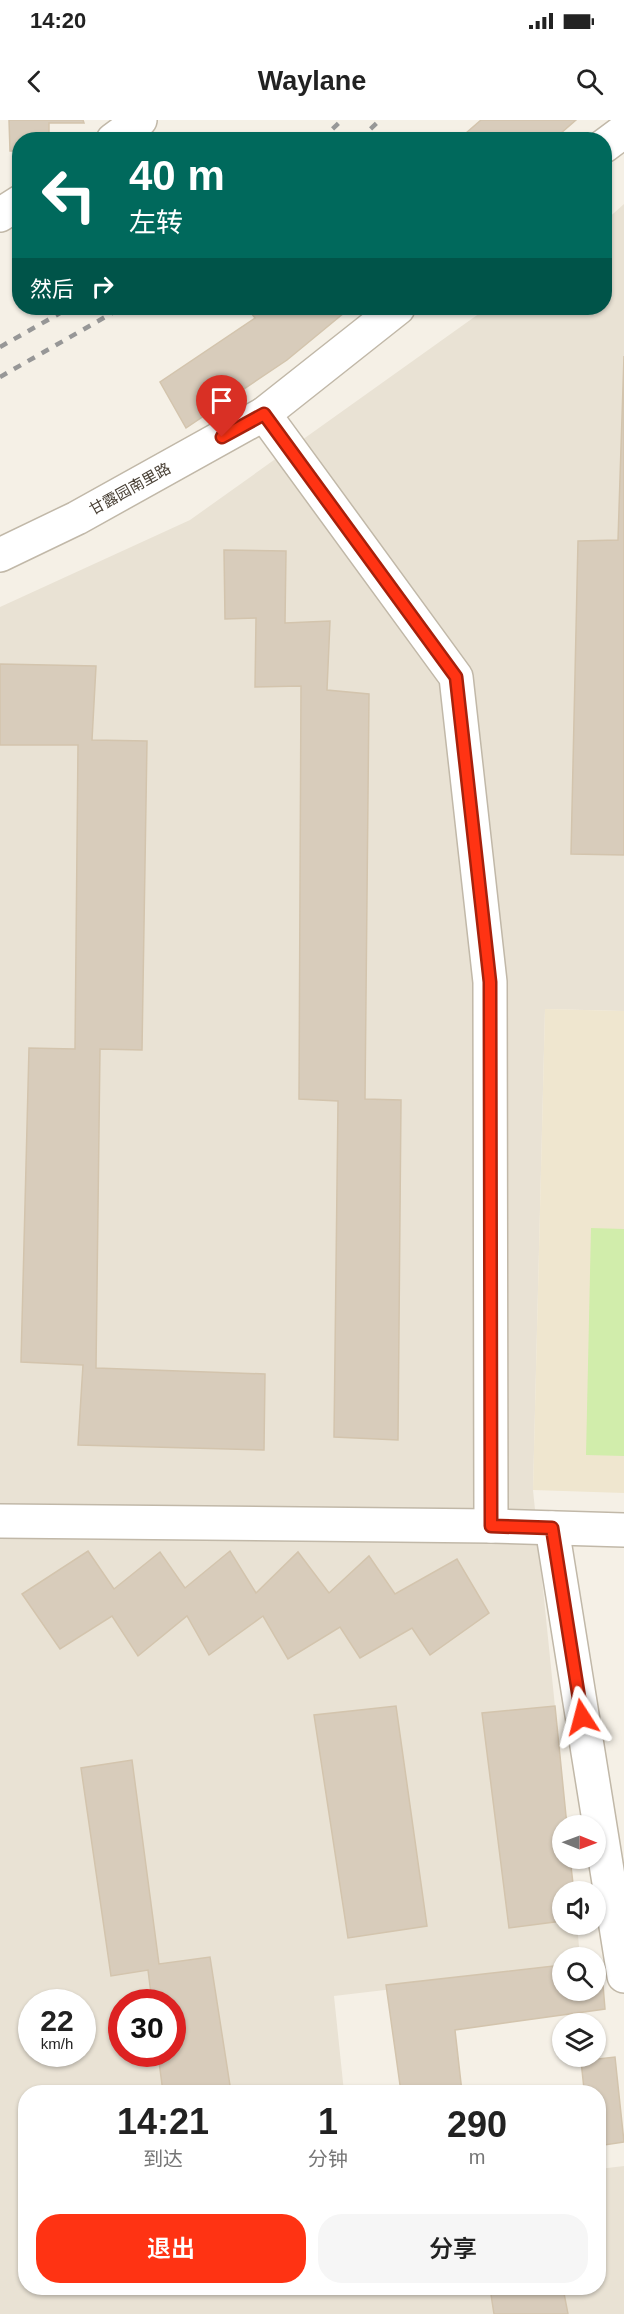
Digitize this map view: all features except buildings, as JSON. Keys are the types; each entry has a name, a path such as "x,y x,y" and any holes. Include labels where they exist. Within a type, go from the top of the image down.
{"street":[{"path":"124,132 140,120"},
{"name":"甘露园南里路","path":"0,555 77,518 264,414 389,315"},
{"path":"264,414 456,677 490,982 491,1526"},
{"path":"0,1521 491,1526 624,1530"},
{"path":"552,1528 624,1977"}],"shaded area":[{"path":"624,204 624,1011 545,1009 533,1490 566,1815 552,1815 552,1869 571,1869 573,1881 552,1881 552,1935 578,1935 579,1947 552,1947 552,1970 334,1996 343,2085 18,2085 18,2295 606,2295 606,2168 624,2166 624,2314 0,2314 0,607 190,520 477,315 612,315 612,215"},
{"path":"545,1009 624,1011 624,1493 533,1490"}],"green space":[{"path":"591,1228 624,1229 624,1456 586,1455"}],"railway":[{"path":"329,132 342,120"},
{"path":"367,132 380,120"},
{"path":"0,347 57,315"},
{"path":"0,377 109,315"}],"route":[{"path":"222,437 264,414 456,677 490,982 491,1526 552,1528 582,1717"}]}
